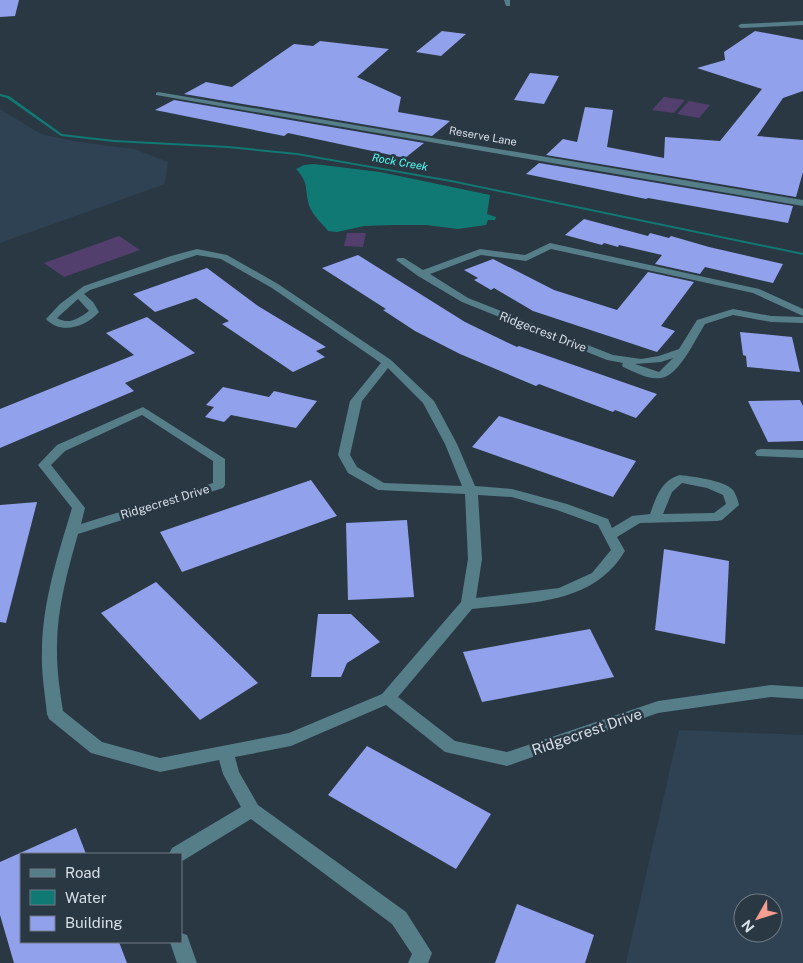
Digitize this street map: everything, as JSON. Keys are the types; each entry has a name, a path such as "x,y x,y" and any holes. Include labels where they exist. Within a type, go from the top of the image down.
{"street":[{"path":"741,26 803,23"},
{"name":"Reserve Lane","path":"158,94 803,202"},
{"path":"421,274 480,252 526,258 550,246 756,291 803,313"},
{"path":"78,294 88,288 174,258 197,252 224,257 275,286 387,362 428,401 451,444 471,490 475,559 468,604 561,593 597,576 618,551 603,522 512,493 471,490 382,488 352,470 344,455 356,401 387,362"},
{"name":"Ridgecrest Drive","path":"402,260 421,274 465,300 611,358 641,362 660,359 684,350"},
{"path":"611,358 651,374 662,375 667,373 684,350 701,322 733,312 772,318 803,320"},
{"name":"Ridgecrest Drive","path":"72,531 218,485 219,459 143,410 61,448 44,465 79,508 72,531 57,582 49,652 55,714 97,748 160,765 291,740 388,698 468,604"},
{"path":"761,453 803,454"},
{"path":"610,535 637,519 655,519 717,517 733,505 728,492 710,484 680,479 666,490 655,519"},
{"name":"Ridgecrest Drive","path":"388,698 451,747 507,759 658,707 771,691 803,693"},
{"path":"225,752 231,774 252,810 399,918 422,953 418,963"},
{"path":"180,853 252,810"},
{"path":"180,943 187,963"}],"shaded area":[{"path":"664,97 685,100 674,113 652,110"},
{"path":"689,101 710,105 699,118 677,114"},
{"path":"0,109 41,134 78,142 134,149 168,162 165,184 0,243"},
{"path":"347,233 366,233 363,247 344,246"},
{"path":"119,236 140,250 64,277 44,263"},
{"path":"679,730 803,735 803,963 626,963"}],"water":[{"path":"314,164 380,172 490,195 487,214 496,217 495,220 488,220 486,225 458,229 426,225 394,225 364,226 337,232 328,231 311,209 304,181 296,169 304,165"}],"building":[{"path":"0,0 19,0 15,16 0,17"},
{"path":"442,31 466,34 441,56 416,52"},
{"path":"755,31 803,40 803,91 783,98 757,136 803,140 803,172 796,197 546,155 563,139 577,142 585,107 613,110 607,147 664,158 665,137 720,141 762,89 697,68 725,60 724,52"},
{"path":"320,41 389,49 357,77 401,97 398,112 450,121 432,136 184,94 206,82 232,87 294,44 313,46"},
{"path":"530,73 559,76 544,104 514,100"},
{"path":"174,100 424,143 405,158 288,133 284,136 155,110"},
{"path":"539,163 793,206 788,223 646,199 526,174"},
{"path":"584,219 648,236 650,233 669,238 671,236 783,264 773,283 705,267 700,274 655,264 662,255 619,245 618,247 604,243 602,245 565,235"},
{"path":"358,255 465,322 517,347 519,346 657,394 636,418 615,410 613,412 539,384 536,386 460,354 415,331 383,310 386,309 322,268"},
{"path":"493,259 554,290 617,310 648,272 694,282 661,326 675,331 657,352 533,311 494,288 491,290 474,280 478,278 464,270"},
{"path":"207,268 258,306 326,347 316,351 325,357 293,372 222,324 229,321 196,298 155,312 133,294"},
{"path":"147,317 195,353 125,383 134,391 0,448 0,409 134,355 106,333"},
{"path":"740,332 792,337 800,372 747,367 746,356 743,355"},
{"path":"223,387 269,397 274,391 317,401 296,428 231,415 224,422 205,417 214,407 206,405"},
{"path":"800,400 803,406 803,441 768,442 748,401"},
{"path":"499,416 636,461 613,497 472,447"},
{"path":"311,480 337,516 182,572 160,532"},
{"path":"37,502 6,623 0,622 0,505"},
{"path":"407,520 414,597 348,600 346,523"},
{"path":"664,549 729,561 725,644 655,630"},
{"path":"156,582 258,683 200,720 101,613"},
{"path":"318,614 351,614 380,642 347,663 341,677 311,677"},
{"path":"590,629 614,677 482,702 463,652"},
{"path":"367,746 491,814 456,869 328,795"},
{"path":"76,828 86,853 20,853"},
{"path":"20,853 20,943 119,943 127,963 14,963 0,915 0,862"},
{"path":"517,904 594,935 585,963 495,963"}],"waterway":[{"name":"Rock Creek","path":"0,95 8,97 61,135 114,141 228,147 297,154 451,181 803,254"}]}
